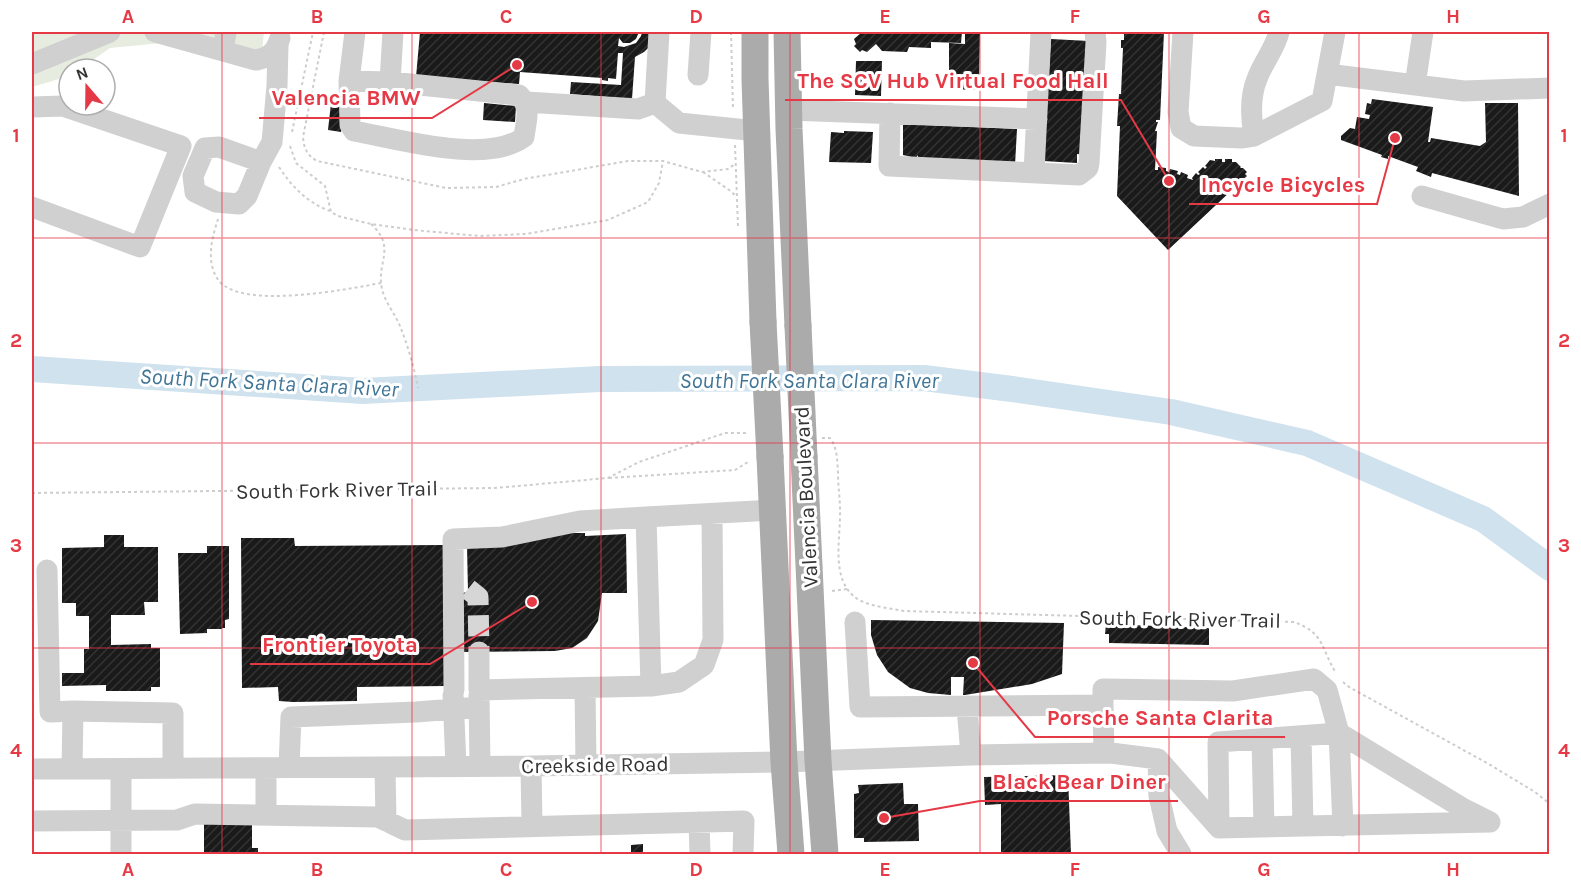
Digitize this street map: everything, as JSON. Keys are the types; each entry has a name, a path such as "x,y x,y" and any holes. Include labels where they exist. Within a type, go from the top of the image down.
{"main road":[{"name":"Valencia Boulevard","path":"755,32 763,322 760,457 772,510 790,855"},
{"name":"Valencia Boulevard","path":"787,32 788,110 818,761 825,855"}],"street":[{"path":"32,64 110,32"},
{"path":"155,32 225,41 255,60 273,53 280,38"},
{"path":"349,81 390,82 519,95 528,108 524,137 515,144 485,151 440,147 354,131 350,125 349,81 355,32"},
{"path":"390,82 393,32"},
{"path":"655,103 659,32"},
{"path":"698,75 701,32"},
{"path":"1034,172 1041,32"},
{"path":"890,113 889,166 1079,175 1088,168 1095,32"},
{"path":"1183,32 1178,112 1180,128 1194,136 1240,138 1254,136 1322,101 1335,32"},
{"path":"1254,136 1251,116 1256,81 1275,45 1279,32"},
{"path":"1415,85 1423,32"},
{"path":"274,151 205,148 194,176 195,192 216,202 239,204 247,196 274,151 280,38"},
{"path":"1327,74 1464,91 1550,88"},
{"path":"526,102 638,109 655,103"},
{"path":"655,103 679,123 757,131"},
{"path":"32,106 63,106 181,146 140,247 32,207"},
{"path":"788,110 1037,119"},
{"path":"1422,196 1503,219 1523,217 1550,204"},
{"path":"456,766 454,699 461,589 453,539 502,537 580,521 772,510"},
{"path":"289,767 291,717 417,712 454,699 479,699 585,688 651,686 679,682 705,665 713,640 712,514"},
{"path":"646,517 651,686"},
{"path":"47,570 50,712 173,713 173,768"},
{"path":"855,622 860,708 1103,705"},
{"path":"479,652 480,766"},
{"path":"1104,753 1103,689 1233,691 1314,679 1327,690 1339,733 1343,826"},
{"path":"585,688 586,765"},
{"path":"967,707 971,755"},
{"path":"72,769 73,711"},
{"path":"1158,759 1219,828 1490,822 1339,733 1218,742 1219,828"},
{"path":"1301,736 1303,826"},
{"path":"1263,739 1264,827"},
{"name":"Creekside Road","path":"32,770 784,762 1104,753 1158,759"},
{"path":"1158,759 1159,796 1167,831 1181,855"},
{"path":"531,766 532,826"},
{"path":"385,767 386,821"},
{"path":"266,768 266,815"},
{"path":"121,769 121,855"},
{"path":"32,821 177,820 195,814 266,815 378,818 405,830 744,821 743,855"},
{"path":"699,822 700,855"}],"path":[{"path":"291,136 313,32"},
{"path":"274,151 278,167 287,180 318,207 338,216 371,224 479,236 525,234 608,220 648,202 659,183 663,161"},
{"path":"274,151 296,163 325,186 331,212"},
{"path":"735,164 728,169 702,172 736,197 738,231"},
{"path":"223,202 210,243 212,264 220,281 235,291 265,296 292,296 381,283"},
{"path":"371,224 379,232 385,249 382,291 400,327 418,388"},
{"path":"608,478 735,470 760,457"},
{"name":"South Fork River Trail","path":"32,493 495,488 608,478 639,462"},
{"path":"831,591 848,589 840,573 839,494"},
{"name":"South Fork River Trail","path":"848,589 858,599 873,605 904,611 1294,622 1306,626 1317,634 1339,678 1349,687 1487,763 1550,804"}],"shaded area":[{"path":"32,32 264,32 260,71 162,43 110,48 97,57 57,57 57,80 32,87"}],"building":[{"path":"420,32 639,32 636,39 630,43 623,43 619,38 618,46 624,47 636,43 642,32 654,32 650,46 635,57 632,99 570,94 571,82 621,85 623,53 618,53 616,79 608,78 608,81 602,78 520,72 519,84 416,77"},
{"path":"862,32 962,32 961,43 931,42 931,48 909,47 907,52 882,51 876,44 867,52 862,50 860,52 854,46 856,44 854,39"},
{"path":"1124,32 1164,32 1160,120 1156,120 1158,122 1155,131 1157,131 1155,170 1158,170 1158,167 1166,168 1169,172 1170,169 1178,171 1177,174 1180,175 1181,172 1193,180 1196,173 1200,174 1198,172 1203,167 1205,169 1207,167 1205,166 1210,160 1222,159 1222,162 1225,162 1225,159 1232,159 1232,162 1236,162 1247,172 1245,174 1247,176 1168,250 1117,196 1120,126 1117,126 1119,94 1121,94 1123,48 1121,48 1121,40 1124,40"},
{"path":"965,33 980,33 979,79 976,79 975,90 952,89 949,43 965,44"},
{"path":"1051,39 1089,41 1084,155 1077,154 1077,163 1043,161"},
{"path":"856,61 882,61 881,96 855,95"},
{"path":"1372,99 1433,107 1428,142 1431,138 1480,146 1486,142 1485,103 1518,103 1519,196 1432,173 1431,177 1416,171 1418,167 1388,156 1388,159 1381,157 1382,155 1341,140 1341,136 1350,128 1355,129 1357,117 1369,119 1370,115 1365,114 1367,103 1371,104"},
{"path":"331,103 345,105 341,132 328,130"},
{"path":"484,103 516,106 515,122 483,120"},
{"path":"903,124 1017,129 1015,165 918,160 918,155 916,158 903,155"},
{"path":"844,131 873,132 871,163 829,162 831,132 844,133"},
{"path":"552,533 585,533 585,536 626,534 627,593 602,593 598,621 587,638 572,648 555,651 462,652 462,593 468,592 467,546"},
{"path":"104,535 124,535 124,547 158,547 158,602 144,602 145,615 111,615 111,645 151,644 151,648 160,648 160,687 151,687 151,691 106,691 106,685 62,686 62,673 84,673 84,649 89,649 89,616 76,616 76,603 62,603 62,548 104,547"},
{"path":"241,538 294,538 295,546 443,545 445,686 357,687 357,701 293,702 279,701 278,687 242,688"},
{"path":"207,546 229,546 229,619 225,620 225,628 222,629 207,629 207,633 180,634 178,553 207,553"},
{"path":"871,620 1064,623 1062,674 1032,684 965,695 963,695 964,677 951,677 951,695 928,693 910,688 888,672 877,655 871,635"},
{"path":"1106,624 1209,628 1209,645 1109,643 1109,634 1105,634"},
{"path":"1068,775 1071,854 1001,854 1001,804 985,805 984,777"},
{"path":"903,783 904,804 918,804 919,841 864,842 864,838 854,838 854,794 859,793 858,785"},
{"path":"204,822 252,822 252,848 258,848 258,854 204,854"},
{"path":"643,844 643,854 631,854 631,845"}],"waterway":[{"name":"South Fork Santa Clara River","path":"32,369 363,391 600,379 924,378 1012,389 1171,412 1307,443 1483,519 1550,568"}],"tunnel":[{"path":"468,589 478,597 479,652"}],"place":[{"name":"Valencia BMW","path":"517,65"},
{"name":"Incycle Bicycles","path":"1395,138"},
{"name":"The SCV Hub Virtual Food Hall","path":"1169,181"},
{"name":"Frontier Toyota","path":"532,602"},
{"name":"Porsche Santa Clarita","path":"973,663"},
{"name":"Black Bear Diner","path":"884,818"}]}
